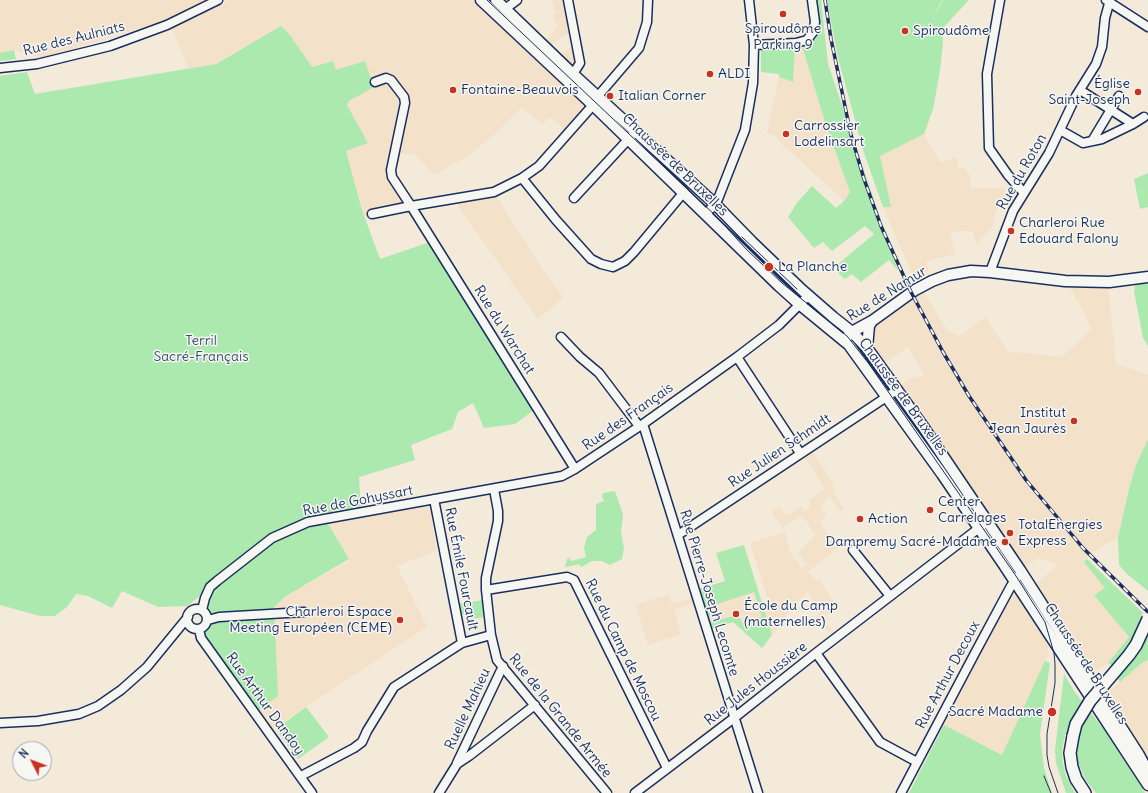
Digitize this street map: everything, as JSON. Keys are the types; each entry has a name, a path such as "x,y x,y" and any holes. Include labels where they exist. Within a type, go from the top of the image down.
{"highway":[{"path":"1085,793 1076,779 1070,753 1076,724 1090,701 1136,645 1148,618"}],"main road":[{"name":"Chaussée de Bruxelles","path":"481,0 571,78"},
{"name":"Chaussée de Bruxelles","path":"496,0 595,101 628,139 799,304 849,345 984,526 1020,570 1091,683 1139,755 1148,772"},
{"name":"Chaussée de Bruxelles","path":"595,101 636,131 715,204 752,242 833,318 852,332 867,348 984,526 1014,580 1148,784"},
{"name":"Rue de Namur","path":"844,340 852,332 872,321 911,292 932,281 948,275 971,271 1065,281 1109,282 1148,277"},
{"name":"Chaussée de Bruxelles","path":"867,348 869,326 872,321"}],"street":[{"name":"Rue des Aulniats","path":"0,68 37,64 110,46 167,25 218,0"},
{"path":"505,9 517,0"},
{"path":"568,0 580,63 571,78"},
{"path":"372,214 494,192 522,178 539,166 639,48 647,22 648,0"},
{"path":"706,214 715,204 745,130 753,83 754,45 749,0"},
{"path":"754,45 796,43 807,40 813,32 815,22 812,0"},
{"path":"1000,0 987,74 989,148 1024,194"},
{"path":"1108,1 1148,27"},
{"name":"Rue du Roton","path":"990,272 1013,211 1049,153 1080,90 1100,55 1108,1"},
{"name":"Rue du Warchat","path":"375,82 386,78 391,80 404,97 405,103 391,170 392,176 575,469"},
{"path":"1080,90 1133,124"},
{"path":"1092,141 1119,96"},
{"name":"Rue du Roton","path":"1060,130 1083,143 1102,139 1144,117"},
{"path":"574,198 636,131"},
{"path":"522,178 556,220 591,259 601,264 613,267 625,261 634,252 684,192"},
{"name":"Rue des Français","path":"434,499 562,476 575,469 641,425 737,357 779,325 809,295"},
{"name":"Rue Pierre-Joseph Lecomte","path":"561,337 580,357 599,373 641,425 678,536 758,793"},
{"path":"737,357 800,453"},
{"name":"Rue Julien Schmidt","path":"678,536 896,390"},
{"name":"Rue de la Grande Armée","path":"494,489 498,521 486,578 486,590 491,635 497,660 607,793"},
{"name":"Rue de Gohyssart","path":"202,610 210,587 272,538 308,522 434,499"},
{"name":"Rue Émile Fourcault","path":"434,499 462,643"},
{"name":"Rue Jules Houssière","path":"635,793 890,596 984,526"},
{"path":"853,550 890,596"},
{"name":"Rue Arthur Decoux","path":"901,793 1020,570"},
{"name":"Rue du Camp de Moscou","path":"486,590 567,577 574,580 667,768"},
{"path":"0,723 38,722 79,714 98,706 121,690 147,667 188,617 190,612 196,609 202,610 206,614 208,620 205,626 199,629 193,628 188,623 188,617"},
{"path":"208,620 219,617 304,612"},
{"name":"Rue Arthur Dandoy","path":"199,629 201,638 312,793"},
{"name":"Rue Émile Fourcault","path":"301,776 354,748 362,742 394,688 462,643 491,635"},
{"path":"816,653 880,742 917,762"},
{"name":"Ruelle Mahieu","path":"457,764 503,666"},
{"path":"438,793 457,764 535,705"}],"shaded area":[{"path":"0,0 225,0 214,6 42,58 14,50 0,53"},
{"path":"228,0 475,0 492,17 593,105 563,131 562,127 549,118 542,125 522,107 494,135 469,155 434,175 415,154 395,154 391,170 411,206 364,216 346,151 368,143 347,105 349,101 373,87 336,71 332,61 312,67 243,47 216,64 188,68 172,28 223,4"},
{"path":"551,0 568,0 574,31 557,40 545,53 538,47 558,27 552,15 556,13"},
{"path":"804,41 803,49 850,192 844,201 774,135 767,133 779,77 793,82 796,43"},
{"path":"577,45 580,63 568,82 553,62 566,50"},
{"path":"924,134 941,163 956,157 959,168 962,166 970,175 971,188 999,187 1003,188 1006,193 1014,191 1015,196 1009,203 998,206 993,220 994,225 976,245 973,232 960,231 950,233 955,254 926,261 929,272 914,278 883,207 890,207 880,156"},
{"path":"494,192 541,267 563,298 538,319 453,199"},
{"path":"1072,281 1108,284 1116,364 1148,375 1148,439 1136,465 1118,538 1097,549 1084,562 1105,588 1094,595 1129,637 1106,665 1091,673 1035,584 1058,565 1038,558 1024,568 899,387 908,380 924,375 909,348 917,341 884,363 873,349 868,333 881,315 924,293 949,332 960,336 985,317 1008,351 1062,357 1092,329 1071,289"},
{"path":"813,453 833,483 834,492 844,509 839,511 829,496 820,507 827,515 819,522 839,547 808,572 817,581 819,579 837,607 825,616 828,625 835,634 832,636 816,616 820,613 817,608 818,607 807,592 786,616 762,648 733,622 711,629 702,598 755,581 764,609 770,606 750,543 785,532 790,552 801,568 806,564 798,552 815,536 807,522 802,516 782,528 771,512 780,507 786,516 801,506 804,511 810,508 809,500 824,490 824,487 805,458"},
{"path":"429,500 436,551 397,566 427,627 269,731 255,713 276,640 274,607 286,596 349,561 321,516"},
{"path":"1016,593 1046,639 1049,654 1002,756 944,725 1012,594"},
{"path":"669,594 672,604 691,598 693,603 674,610 681,634 648,645 635,605"},
{"path":"1148,660 1148,762 1104,696 1143,662"}],"green space":[{"path":"813,0 821,0 828,64 898,271 889,260 861,282 852,274 845,279 838,273 837,265 874,234 865,226 832,251 823,242 814,248 788,217 797,203 812,186 836,208 844,201 850,192 826,125 803,49 815,22"},
{"path":"827,0 942,0 931,23 943,0 969,0 942,29 943,43 940,71 933,109 924,134 880,156 891,207 883,207 864,153 838,58"},
{"name":"Terril Sacré-Français","path":"281,26 289,34 312,67 333,61 336,70 365,61 374,87 349,101 347,105 368,143 346,151 362,210 380,259 433,241 537,408 515,424 484,428 473,403 458,412 452,429 411,445 415,460 359,477 361,509 325,519 349,559 286,596 274,607 278,696 255,713 202,634 209,619 201,604 229,568 209,581 200,596 187,606 158,607 122,591 112,608 88,596 76,594 67,607 55,616 40,616 0,605 0,76 27,72 35,94 216,64"},
{"path":"795,47 793,82 779,77 779,74 761,72 761,48"},
{"path":"14,50 16,59 0,61 0,53"},
{"path":"1148,173 1148,207 1140,209 1134,179"},
{"path":"1137,278 1148,279 1148,346 1143,338 1134,291"},
{"path":"1148,439 1148,591 1127,574 1119,565 1118,538 1136,465"},
{"path":"615,491 623,514 621,532 624,549 622,559 610,565 602,561 592,561 581,567 579,564 567,567 565,566 568,557 571,561 586,557 584,548 587,537 596,530 596,504 604,501 602,496 603,493"},
{"path":"744,545 772,635 762,648 733,622 711,629 710,623 736,615 740,618 742,623 762,617 754,592 708,607 711,618 708,618 699,589 725,581 716,553"},
{"path":"1087,559 1143,613 1133,638 1112,666 1108,663 1129,637 1094,595 1105,588 1084,562"},
{"path":"483,600 484,617 466,620 466,614 460,614 457,604"},
{"path":"1148,631 1148,660 1143,662 1120,682 1117,677 1133,658"},
{"path":"1045,661 1050,663 1040,734 1044,768 1052,793 909,793 944,725 1002,755"},
{"path":"1064,674 1074,691 1105,731 1145,793 1096,793 1085,779 1076,755 1079,739 1065,734 1062,751 1063,764 1066,776 1075,793 1066,793 1056,763 1055,750"},
{"path":"306,707 329,737 298,759 276,729"}],"tram line":[{"path":"487,0 717,217 746,249 782,283 847,336 869,364 1016,576 1045,622 1054,653 1055,664 1055,683 1047,734 1047,755 1049,767 1058,793"},
{"path":"742,237 797,289"},
{"path":"1044,776 1051,793"}],"railway":[{"path":"825,0 831,39 851,135 864,179 881,226 911,292 943,352 969,396 1026,480 1083,548 1148,612"}],"place":[{"name":"Spiroudôme Parking 9","path":"783,14"},
{"name":"Spiroudôme","path":"905,31"},
{"name":"ALDI","path":"710,74"},
{"name":"Fontaine-Beauvois","path":"453,90"},
{"name":"Église Saint-Joseph","path":"1138,92"},
{"name":"Italian Corner","path":"610,96"},
{"name":"Carrossier Lodelinsart","path":"786,134"},
{"name":"Charleroi Rue Edouard Falony","path":"1011,231"},
{"name":"La Planche","path":"769,267"},
{"name":"Institut Jean Jaurès","path":"1074,421"},
{"name":"Center Carrelages","path":"930,510"},
{"name":"Action","path":"860,519"},
{"name":"TotalEnergies Express","path":"1010,533"},
{"name":"Dampremy Sacré-Madame","path":"1005,542"},
{"name":"École du Camp (maternelles)","path":"736,614"},
{"name":"Charleroi Espace Meeting Européen (CEME)","path":"400,620"},
{"name":"Sacré Madame","path":"1052,712"}]}
